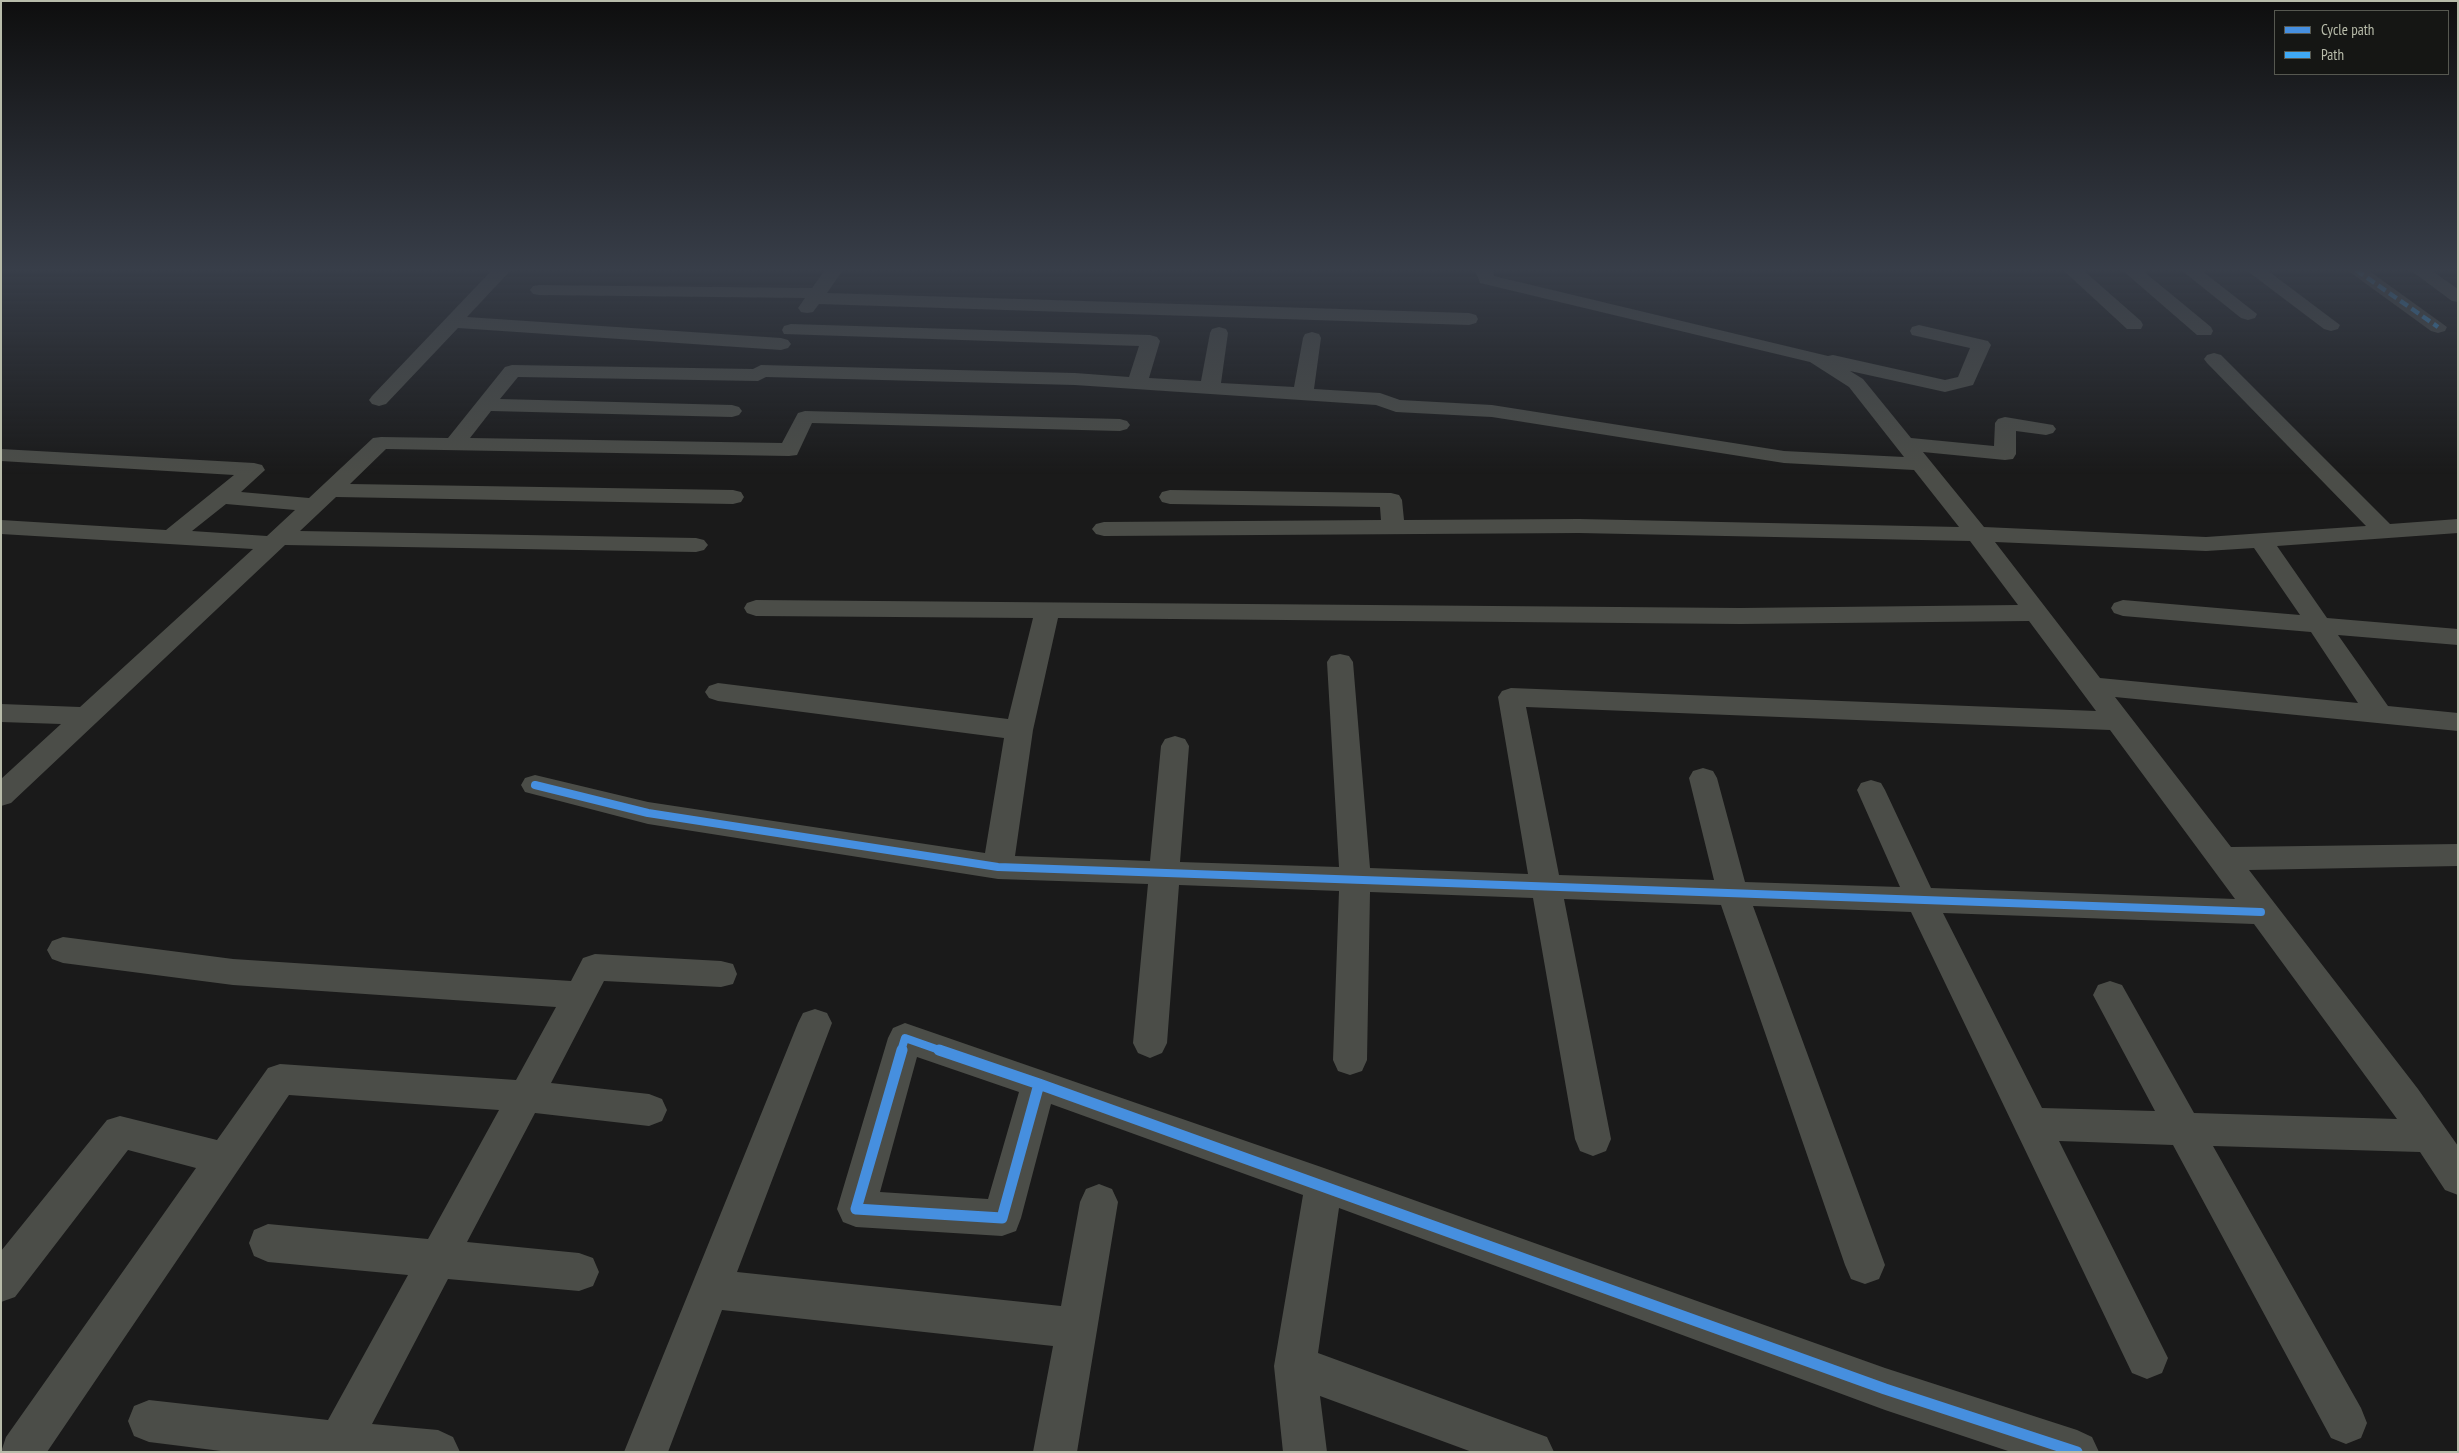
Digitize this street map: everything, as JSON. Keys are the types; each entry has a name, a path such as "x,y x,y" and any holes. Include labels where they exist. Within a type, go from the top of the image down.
{"street":[{"path":"379,400 439,338"},
{"path":"718,430 785,338"},
{"path":"859,338 1150,341 1137,383"},
{"path":"1210,387 1219,338"},
{"path":"1303,392 1312,338"},
{"path":"1732,338 1945,386 1966,381 1981,345 1949,338"},
{"path":"1817,358 1856,383 1977,534 2090,686 2405,1100 2458,1178"},
{"path":"2214,359 2384,531"},
{"path":"454,444 512,371 760,373 1075,379 1303,392 1380,399 1396,406 1492,411 1784,457 2005,454 2005,423 2046,429"},
{"path":"485,405 552,405 718,430 789,450 805,417 1120,424"},
{"path":"1,796 381,443 454,444 718,430"},
{"path":"1,455 254,470 170,537"},
{"path":"221,497 733,497"},
{"path":"1170,497 1391,500 1392,528"},
{"path":"1104,529 1579,526 1977,534 2206,544 2458,526"},
{"path":"1,527 276,541 696,545"},
{"path":"2260,540 2380,714"},
{"path":"756,608 1740,616 2036,613"},
{"path":"2123,608 2318,625 2455,641"},
{"path":"998,868 1019,730 1048,609"},
{"path":"1340,662 1355,880 1350,1060"},
{"path":"2090,686 2458,722"},
{"path":"718,692 1019,730"},
{"path":"1593,1139 1511,697 2117,721"},
{"path":"1,713 87,716"},
{"path":"1150,1043 1175,746"},
{"path":"1703,778 1732,893 1865,1266"},
{"path":"535,785 648,814 998,868 2261,912"},
{"path":"1871,790 1921,900 2147,1358"},
{"path":"2221,859 2453,861"},
{"path":"63,950 233,972 580,995"},
{"path":"337,1448 595,967 721,974"},
{"path":"2110,995 2346,1423"},
{"path":"646,1452 815,1022"},
{"path":"1039,1084 1002,1218 856,1209 905,1038 1039,1084 1324,1186 1885,1389 2077,1452"},
{"path":"21,1452 280,1079 526,1096 648,1110"},
{"path":"2032,1124 2429,1136"},
{"path":"1,1284 120,1132 225,1159"},
{"path":"1305,1452 1295,1366 1324,1186"},
{"path":"1055,1452 1099,1202"},
{"path":"268,1243 579,1272"},
{"path":"710,1289 1077,1328"},
{"path":"1295,1366 1532,1452"},
{"path":"149,1421 337,1448 438,1452"}],"cycle path":[{"path":"535,785 648,813 998,867 2261,912"},
{"path":"1039,1084 1002,1218 856,1209 905,1038 1039,1084 1324,1185 1885,1389 2077,1452"}]}
